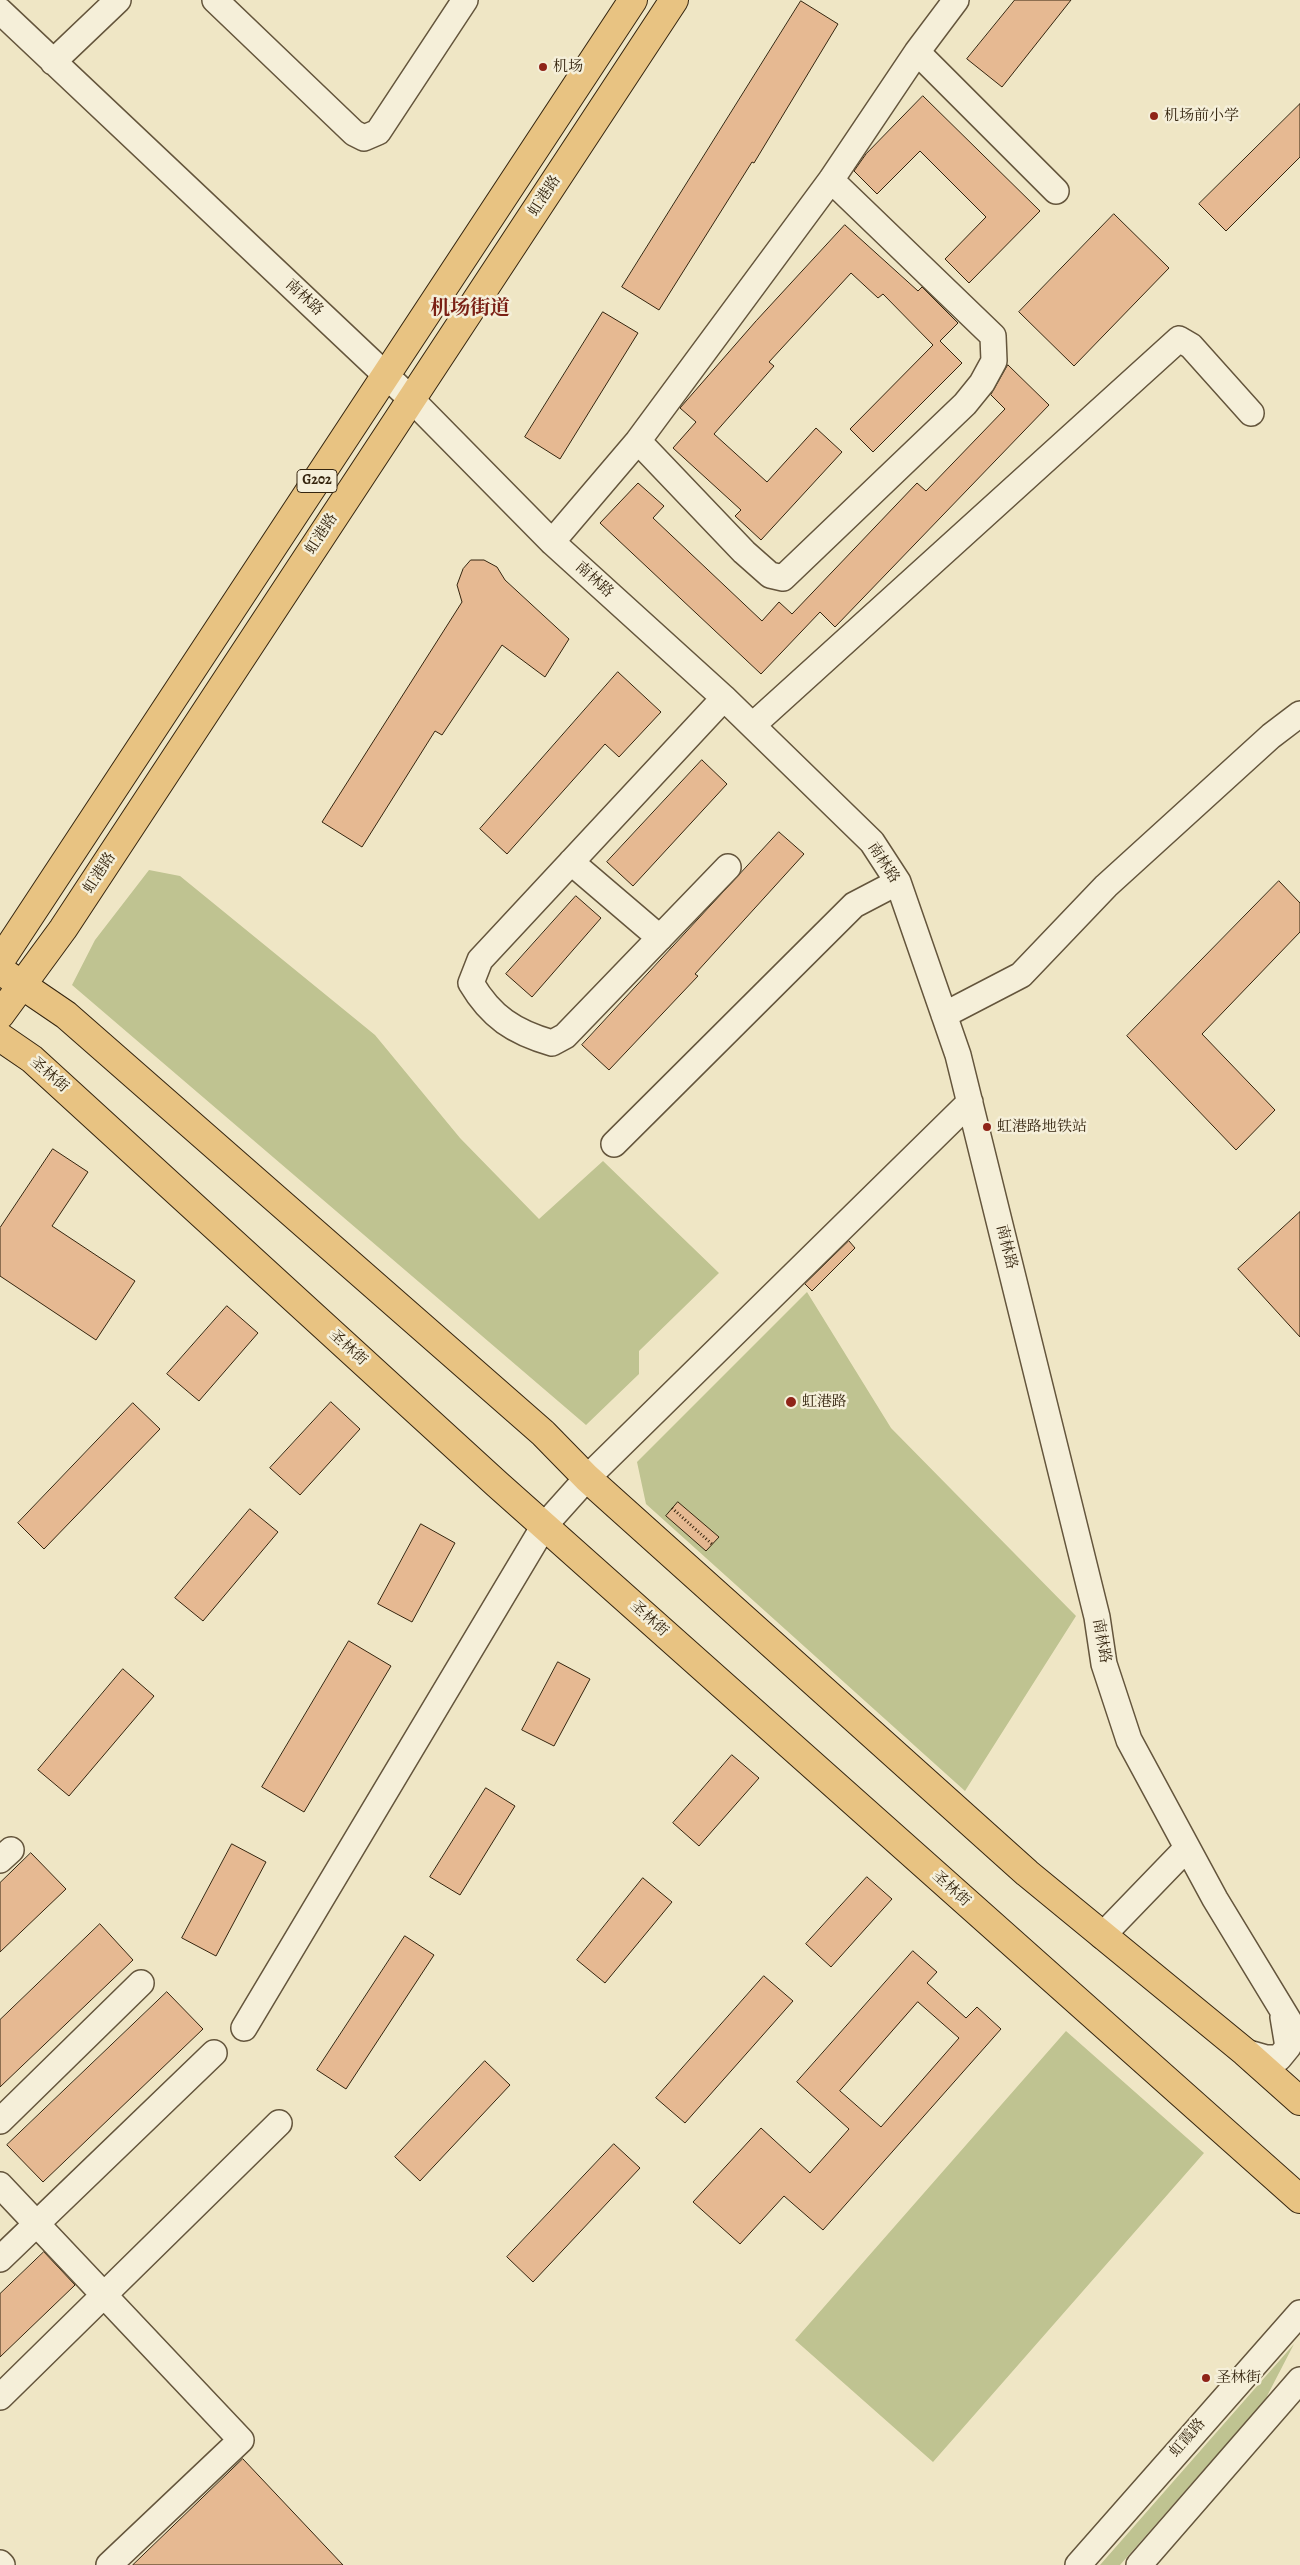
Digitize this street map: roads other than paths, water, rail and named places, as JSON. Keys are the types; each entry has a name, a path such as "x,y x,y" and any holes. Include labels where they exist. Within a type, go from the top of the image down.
{"highway":[{"name":"G202","path":"0,962 633,0"},
{"name":"虹港路","path":"0,1015 63,929 674,0"},
{"path":"0,970 66,1015 543,1433 588,1478 1027,1874 1245,2052 1300,2101"},
{"name":"圣林街","path":"0,1037 32,1059 544,1526 1300,2199"}],"street":[{"path":"53,62 118,0"},
{"path":"215,0 354,133 364,138 378,132 465,0"},
{"path":"552,542 638,441 831,180 917,52 956,0"},
{"name":"南林路","path":"0,11 411,399 552,542 752,725 872,842 898,882 944,1015 970,1102 1097,1617 1104,1664 1129,1740 1187,1848 1282,2012 1300,2039"},
{"path":"917,52 1056,191"},
{"path":"638,441 744,552 770,575 782,578 965,404 982,383 994,361 992,336 831,180"},
{"path":"752,725 1179,339 1191,346 1251,413"},
{"path":"724,698 480,960 471,983 484,1004 503,1021 534,1038 552,1043 565,1036 728,867"},
{"path":"944,1015 1021,976 1106,886 1270,736 1300,714"},
{"path":"571,862 660,938"},
{"path":"614,1144 854,905 898,882"},
{"path":"244,2028 544,1526 588,1478 970,1102"},
{"path":"1102,1936 1187,1848"},
{"path":"0,2121 141,1983"},
{"path":"1245,2052 1266,2058 1279,2058 1288,2047 1282,2012"},
{"path":"0,2259 214,2053"},
{"path":"0,2397 279,2123"},
{"path":"0,2185 241,2440 109,2565"},
{"name":"虹霞路","path":"1078,2565 1300,2313"},
{"path":"1139,2565 1300,2380"}],"place":[{"name":"机场","path":"543,67"},
{"name":"机场前小学","path":"1154,116"},
{"name":"虹港路地铁站","path":"987,1127"},
{"name":"虹港路","path":"791,1402"},
{"name":"圣林街","path":"1206,2378"}],"district":[{"name":"机场街道","path":"470,309"}]}
